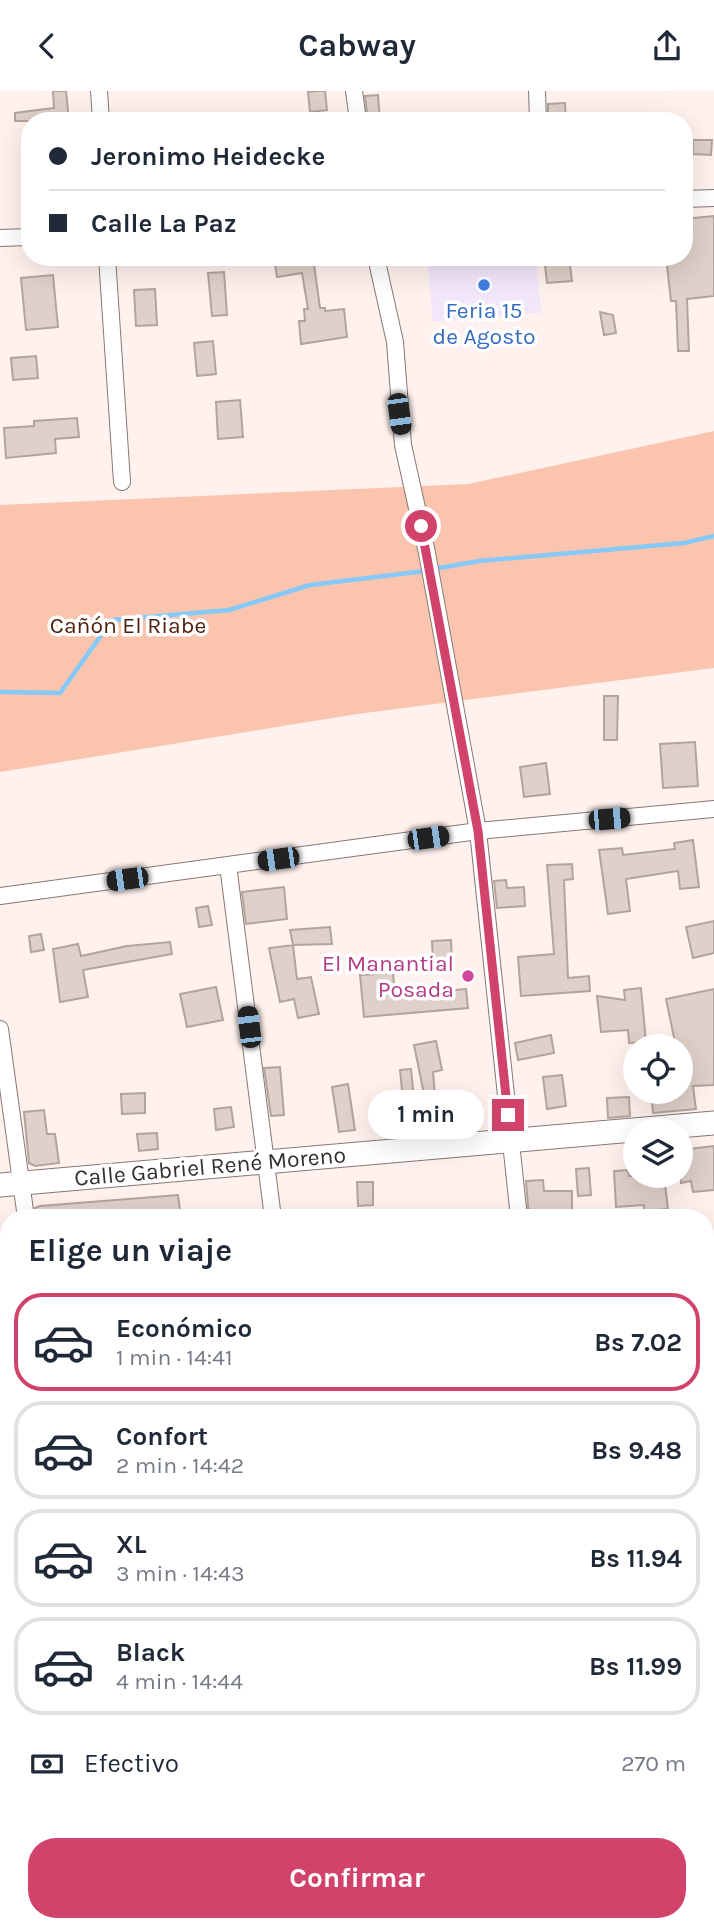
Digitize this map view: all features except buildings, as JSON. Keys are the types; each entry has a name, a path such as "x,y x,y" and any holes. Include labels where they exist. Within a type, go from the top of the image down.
{"street":[{"path":"99,91 100,112"},
{"path":"355,91 357,112"},
{"path":"537,91 538,112"},
{"path":"693,199 714,198"},
{"path":"0,238 21,237"},
{"path":"108,266 122,482"},
{"path":"378,266 395,342 403,445 427,554 478,831 518,1209"},
{"path":"0,896 478,831 714,809"},
{"path":"228,865 273,1209"},
{"path":"0,1029 10,1183 22,1209"},
{"name":"Calle Gabriel René Moreno","path":"10,1183 714,1123"}],"shaded area":[{"name":"Feria 15 de Agosto","path":"428,266 537,266 541,313 433,322"}],"green space":[{"name":"Cañón El Riabe","path":"714,431 714,668 357,714 0,772 0,505 468,484"}],"waterway":[{"path":"434,569 479,561 684,543 714,536"},
{"path":"0,692 60,693 112,620 229,610 310,585 425,571"}],"place":[{"name":"Feria 15 de Agosto","path":"484,285"},
{"name":"El Manantial Posada","path":"468,976"}],"route":[{"path":"421,526 478,831 508,1115"}]}
